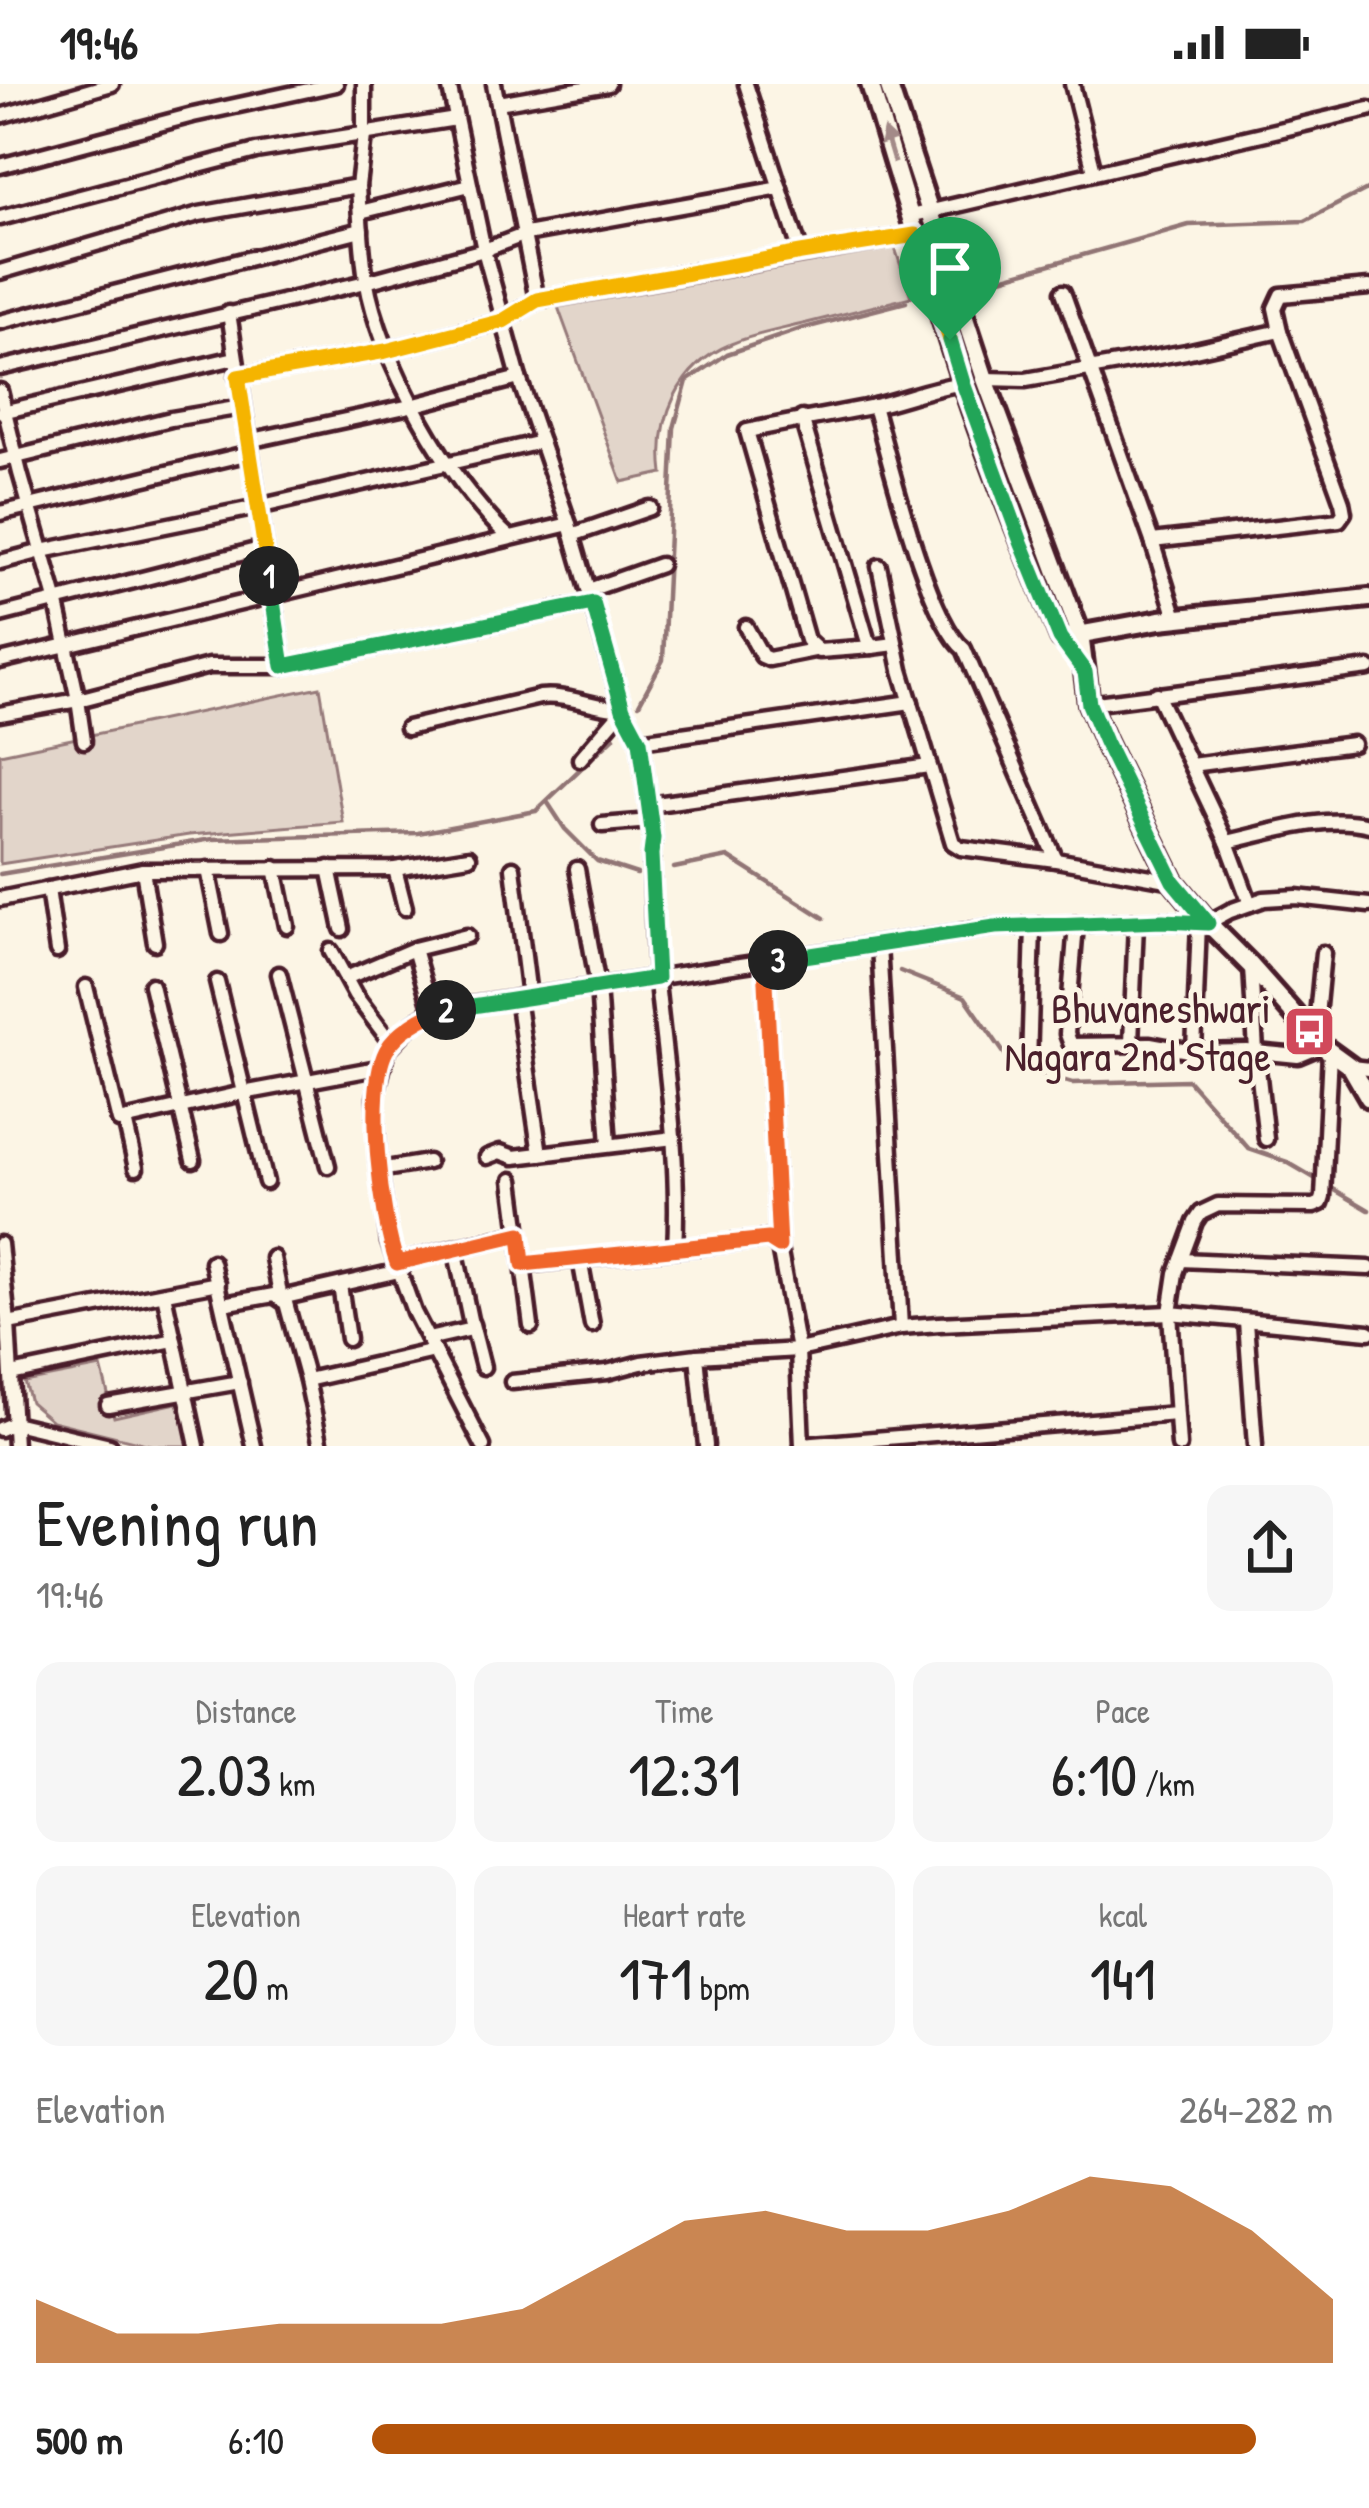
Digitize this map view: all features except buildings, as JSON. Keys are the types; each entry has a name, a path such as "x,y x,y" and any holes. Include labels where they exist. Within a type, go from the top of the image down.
{"street":[{"path":"0,116 112,84"},
{"path":"0,166 193,115 336,84"},
{"path":"364,84 358,186 361,230 366,282 386,351 447,464 510,538"},
{"path":"449,84 484,250 519,378 571,530 623,709 640,741 651,821 657,978 674,1138 675,1249"},
{"path":"494,84 537,300"},
{"path":"498,103 608,84"},
{"path":"746,84 801,253"},
{"path":"870,84 963,383 1021,542 1060,638 1085,672"},
{"path":"888,84 985,380 1080,634 1089,704 1173,881 1204,922 1322,1045 1360,1068 1369,1098"},
{"path":"1072,84 1094,171"},
{"path":"910,216 1369,109"},
{"path":"0,218 256,151 456,119"},
{"path":"360,212 470,185"},
{"path":"0,272 199,214 358,186"},
{"path":"0,368 366,282 526,234 780,188"},
{"path":"0,322 361,230"},
{"path":"238,377 386,351 503,321 537,300 915,235"},
{"path":"1152,542 1339,520 1344,513 1342,502 1280,331 1276,308 1281,295 1369,287"},
{"path":"1063,292 1176,618"},
{"path":"230,314 283,666"},
{"path":"985,380 1026,380 1280,331"},
{"path":"2,412 235,358"},
{"path":"0,513 519,378"},
{"path":"814,650 807,640 747,431 963,383"},
{"path":"0,391 56,599 84,741"},
{"path":"0,461 242,406"},
{"path":"874,406 928,586 953,640 964,649 1057,860"},
{"path":"802,418 872,647"},
{"path":"0,562 541,442"},
{"path":"0,661 650,508"},
{"path":"0,615 264,548"},
{"path":"0,714 78,700 209,666 283,666 591,596 660,565"},
{"path":"878,566 895,644 953,843 1173,881"},
{"path":"1060,638 1176,618 1369,598"},
{"path":"746,627 762,656 773,658 895,644"},
{"path":"1089,704 1369,668"},
{"path":"1157,694 1227,842 1250,904"},
{"path":"407,728 554,695 623,709"},
{"path":"640,741 911,702"},
{"path":"580,759 623,709"},
{"path":"1191,765 1353,744"},
{"path":"649,805 929,766"},
{"path":"1227,842 1317,822 1348,820 1369,825"},
{"path":"602,825 651,821"},
{"path":"0,899 143,870 395,869 470,857"},
{"path":"275,868 287,926"},
{"path":"329,868 342,929"},
{"path":"513,868 540,1154"},
{"path":"208,869 221,934"},
{"path":"395,869 405,908"},
{"path":"577,869 598,986 609,1145"},
{"path":"143,870 155,943"},
{"path":"48,889 57,951"},
{"path":"476,1444 389,1242 375,1098 387,1050 412,1024 432,1012 995,927 1204,922 1264,899 1298,897 1369,904"},
{"path":"1131,1043 1136,922"},
{"path":"1194,1052 1204,922"},
{"path":"1076,925 1071,1045 1131,1043 1194,1052 1298,1056 1322,1045"},
{"path":"1029,1065 1033,926"},
{"path":"346,978 414,950 467,936"},
{"path":"879,945 901,1328"},
{"path":"414,950 432,1012"},
{"path":"331,951 392,1044"},
{"path":"1178,1446 1170,1313 1173,1286 1195,1222 1201,1213 1218,1205 1321,1203 1322,953"},
{"path":"765,962 779,1246 798,1350 802,1445 933,1440 1176,1414"},
{"path":"1251,966 1266,1139"},
{"path":"279,974 328,1166"},
{"path":"218,982 266,1182"},
{"path":"151,985 193,1160"},
{"path":"86,987 118,1121 382,1067"},
{"path":"125,1120 136,1168"},
{"path":"487,1157 500,1152 514,1157 674,1138"},
{"path":"380,1170 428,1162"},
{"path":"512,1180 531,1326"},
{"path":"281,1298 520,1234"},
{"path":"523,1264 768,1239 779,1246"},
{"path":"0,1244 11,1374 7,1426 15,1446"},
{"path":"455,1248 484,1367"},
{"path":"273,1258 281,1298"},
{"path":"580,1259 592,1325"},
{"path":"1181,1260 1369,1268"},
{"path":"212,1262 254,1446"},
{"path":"8,1323 218,1283"},
{"path":"340,1285 348,1339"},
{"path":"164,1294 197,1446"},
{"path":"223,1304 274,1295 286,1303 321,1446"},
{"path":"512,1382 697,1356 798,1350 901,1328 1170,1313 1369,1332"},
{"path":"1246,1322 1256,1446"},
{"path":"307,1380 431,1345 472,1329 472,1323"},
{"path":"11,1374 174,1340"},
{"path":"697,1356 706,1446"},
{"path":"108,1405 240,1382"},
{"path":"7,1426 110,1446"}],"shaded area":[{"path":"895,248 911,297 758,335 713,354 674,396 663,433 663,473 622,482 558,307"},
{"path":"320,687 343,822 189,835 0,864 0,754"},
{"path":"101,1367 114,1417 181,1402 191,1446 154,1446 52,1421 30,1402 24,1382"}],"waterway":[{"path":"966,288 1189,225 1305,221 1369,188"},
{"path":"639,704 663,660 674,428 687,381 727,354 906,302"},
{"path":"0,874 212,839 418,833 536,811 614,737"},
{"path":"548,803 565,829 597,861 637,874"},
{"path":"674,868 728,857 824,918"},
{"path":"900,971 965,997 1006,1056 1027,1070 1072,1083 1188,1080 1249,1149 1287,1162 1369,1210"}],"place":[{"name":"Bhuvaneshwari Nagara 2nd Stage","path":"1310,1031"}],"route":[{"path":"915,235 950,340 1060,638 1085,672 1089,704 1105,742 1173,881 1208,923 995,927 765,962 779,1246 768,1239 523,1264 520,1234 397,1263 389,1242 378,1161 375,1098 387,1050 412,1024 432,1012 657,978 653,838 640,741 623,709 593,603 283,666 238,377 386,351 503,321 537,300 915,235"}]}
